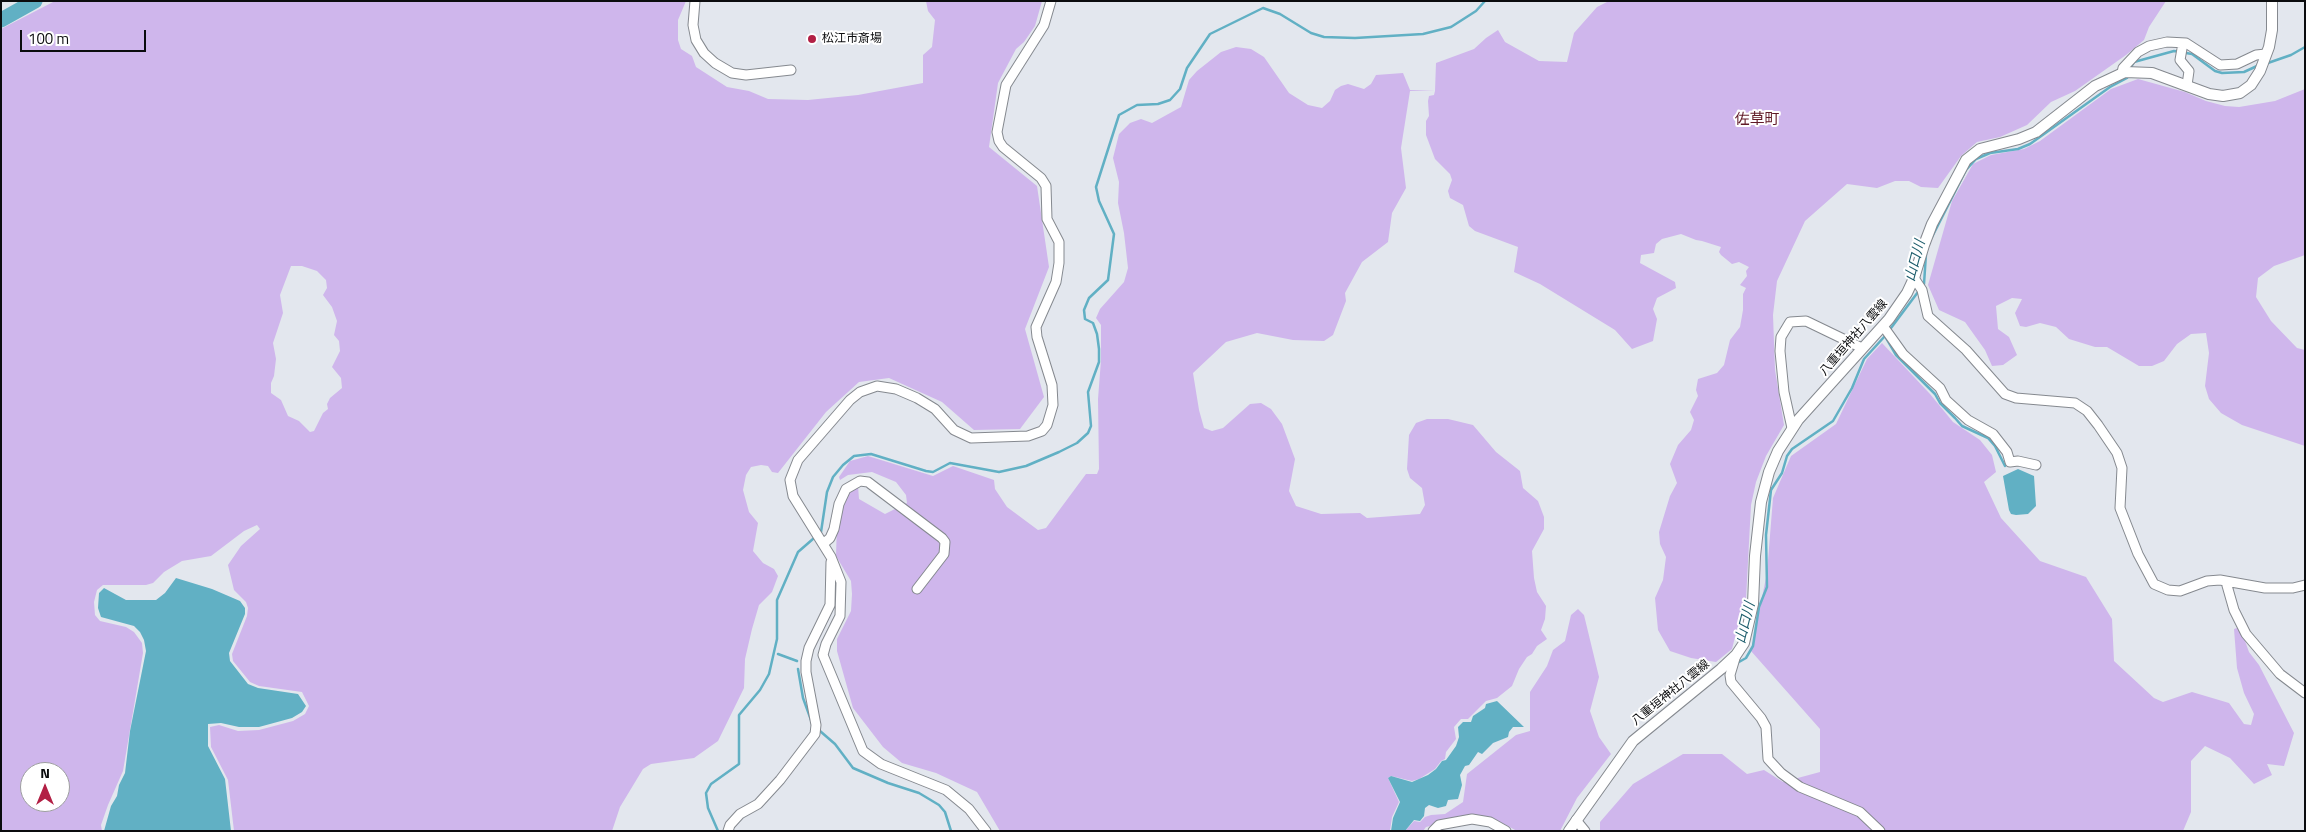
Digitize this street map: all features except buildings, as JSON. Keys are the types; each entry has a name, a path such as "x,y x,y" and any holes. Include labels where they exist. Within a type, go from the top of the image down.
{"main road":[{"path":"2127,72 2152,73 2209,94 2232,95 2247,89 2260,71 2265,56 2272,30 2272,1"},
{"name":"八重垣神社八雲線","path":"1569,831 1633,741 1736,655 1744,643 1752,611 1755,556 1765,485 1778,451 1792,428 1862,348 1887,330 1907,293 1919,285 1924,245 1932,224 1966,160 1980,149 2019,139 2036,132 2096,86 2127,72"}],"street":[{"path":"695,1 693,26 696,40 704,53 715,63 732,73 746,75 791,70"},
{"path":"986,831 969,809 946,790 881,764 863,751 823,655 826,644 837,624 842,605 841,582 831,557 793,496 790,480 798,460 850,400 868,388 887,386 917,398 934,409 954,430 971,438 1028,436 1042,431 1050,419 1053,405 1052,385 1037,337 1036,327 1056,282 1060,263 1059,242 1047,219 1046,186 1041,178 1003,147 998,141 997,132 1006,85 1044,25 1051,1"},
{"path":"2127,72 2123,68 2138,52 2149,46 2167,42 2220,65 2237,64 2256,55 2265,56"},
{"path":"2182,49 2180,60 2189,71 2188,85"},
{"path":"1919,285 1928,316 1966,350 2005,394 2016,398 2075,403 2087,411 2117,453 2122,468 2120,508 2138,554 2154,584 2168,590 2180,590 2207,581 2265,588 2293,588 2305,585"},
{"path":"1792,428 1784,392 1780,350 1781,337 1790,322 1806,321 1862,348"},
{"path":"1887,330 1903,354 1940,388 1946,400 1968,420 1993,434 2007,452 2010,462 2018,461 2036,465"},
{"path":"820,539 830,538 839,504 846,489 860,481 868,482 945,542 944,554 917,589"},
{"path":"728,831 730,825 740,814 758,804 780,780 815,734 816,725 806,672 806,661 812,642 830,605 831,557"},
{"path":"2226,582 2234,610 2246,634 2280,674 2305,693"},
{"path":"1736,655 1730,675 1731,682 1761,718 1766,728 1768,759 1781,773 1800,788 1860,812 1880,831"},
{"path":"1433,831 1439,825 1472,819 1490,822 1506,831"},
{"path":"1576,820 1584,831"}],"shaded area":[{"path":"55,1 686,1 678,20 678,40 681,49 692,56 696,67 727,87 749,91 768,99 808,100 858,95 923,83 923,55 932,47 935,20 928,11 926,1 1042,1 1035,26 1024,42 1016,49 998,83 989,147 1037,186 1049,267 1025,329 1044,397 1020,429 974,430 942,402 889,378 859,382 826,412 778,473 772,472 768,466 751,467 746,475 743,490 749,512 758,523 753,551 763,563 774,569 778,576 772,592 759,605 745,659 744,688 718,741 694,758 651,764 643,769 620,807 612,831 234,831 228,780 211,747 210,727 219,725 238,731 259,730 293,721 305,714 309,706 302,692 259,686 250,682 233,661 232,654 247,616 248,608 246,602 234,590 228,565 241,546 260,529 257,525 244,531 211,556 182,561 164,572 153,583 146,585 103,585 97,590 94,602 95,615 100,621 126,627 134,632 142,643 143,653 123,771 101,825 102,831 1,831 1,29","holes":["291,266 302,266 317,271 326,280 327,288 323,295 332,307 337,321 334,335 339,341 340,351 332,367 341,378 342,388 330,398 327,404 328,409 323,413 314,431 310,432 299,421 288,416 281,400 271,393 276,359 273,343 283,313 280,295"]},
{"path":"1609,1 2166,1 2149,27 2144,40 2126,55 2075,91 2051,102 2027,125 2000,137 1977,142 1961,156 1938,188 1921,187 1909,181 1895,181 1877,188 1847,184 1805,221 1777,281 1773,315 1775,370 1784,425 1766,456 1756,482 1751,505 1746,599 1732,649 1716,662 1691,658 1670,651 1658,630 1655,598 1663,580 1666,557 1660,544 1659,532 1670,496 1677,483 1670,464 1678,445 1691,430 1694,420 1690,412 1698,396 1696,390 1698,379 1717,373 1724,365 1730,340 1740,327 1743,294 1746,288 1740,285 1747,276 1746,271 1749,267 1739,262 1732,264 1719,252 1721,247 1681,234 1662,239 1656,244 1654,253 1641,255 1640,263 1675,282 1676,288 1657,298 1653,309 1657,319 1653,341 1632,349 1615,330 1540,284 1514,272 1518,247 1475,231 1469,226 1463,205 1450,198 1448,191 1452,180 1450,174 1435,159 1426,135 1426,121 1429,116 1429,96 1434,95 1436,63 1474,49 1498,30 1505,42 1539,61 1567,62 1574,33 1597,7"},
{"path":"1236,47 1251,49 1264,57 1289,93 1308,105 1322,108 1330,101 1335,90 1341,86 1348,84 1364,89 1371,84 1376,75 1403,73 1410,90 1435,91 1410,91 1401,148 1406,188 1392,213 1388,242 1362,262 1345,293 1346,301 1333,335 1324,341 1293,340 1257,333 1226,342 1193,373 1199,410 1204,428 1212,431 1223,428 1250,404 1261,403 1271,409 1282,424 1295,459 1289,491 1296,506 1321,514 1360,513 1367,518 1420,514 1425,505 1422,488 1410,478 1407,469 1409,435 1416,423 1427,419 1448,419 1473,425 1496,452 1520,471 1523,488 1538,501 1544,517 1544,529 1532,551 1537,592 1546,606 1545,619 1541,630 1547,639 1527,657 1519,669 1512,686 1497,698 1486,701 1468,719 1461,719 1454,727 1456,739 1446,752 1445,759 1435,769 1412,781 1391,776 1388,778 1399,802 1392,817 1390,831 1000,831 977,792 936,773 902,763 883,747 853,708 837,651 837,639 851,611 852,594 851,581 836,556 837,524 843,498 852,487 858,486 859,499 885,514 907,503 906,495 896,482 872,472 848,475 840,480 839,477 850,461 868,456 933,476 953,466 994,480 995,489 1007,507 1038,530 1046,528 1086,474 1097,474 1099,469 1098,399 1101,325 1096,318 1100,309 1124,282 1128,268 1118,203 1119,182 1113,158 1119,134 1130,123 1141,119 1152,123 1181,107 1189,80 1197,71 1221,52"},
{"path":"2138,79 2185,92 2206,101 2225,106 2239,107 2275,101 2305,89 2305,255 2274,266 2258,278 2256,297 2271,321 2297,348 2305,350 2305,446 2242,425 2221,413 2209,399 2205,386 2209,353 2206,333 2191,334 2177,344 2164,361 2152,366 2139,366 2107,347 2095,347 2069,339 2056,327 2040,323 2026,327 2020,326 2015,313 2022,299 2012,298 1996,306 1998,329 2009,337 2017,355 2003,365 1992,366 1985,350 1965,322 1939,310 1928,285 1952,201 1973,164 1991,155 2024,149 2040,141 2111,89"},
{"path":"1882,343 1930,394 1953,422 1980,440 1992,455 1996,472 1984,482 2001,518 2040,561 2086,577 2112,619 2114,661 2154,698 2163,702 2192,692 2229,703 2244,724 2251,725 2254,714 2244,693 2237,668 2234,629 2240,627 2249,652 2259,665 2294,733 2284,766 2267,764 2272,775 2254,784 2230,758 2205,746 2191,761 2191,812 2183,831 1600,831 1600,822 1633,784 1683,754 1722,754 1747,774 1764,770 1783,782 1820,772 1820,729 1751,651 1767,573 1773,498 1791,456 1836,424 1867,359"},
{"path":"1578,609 1584,615 1599,677 1590,711 1599,737 1611,754 1577,798 1560,831 1517,831 1491,817 1475,815 1426,827 1423,831 1405,831 1414,821 1420,822 1425,817 1431,815 1445,814 1463,802 1467,774 1516,735 1530,731 1530,692 1547,666 1553,650 1565,641 1571,615"}],"water":[{"path":"2018,469 2034,476 2036,506 2028,514 2011,514 2009,510 2003,476"},
{"path":"176,578 212,589 240,601 245,608 245,614 229,653 230,661 248,684 258,688 298,694 306,706 302,712 292,718 259,727 239,727 221,723 208,724 208,746 225,779 231,831 104,831 111,806 117,796 119,785 125,773 130,731 146,651 144,640 134,626 101,617 98,608 99,593 104,588 126,600 156,600 165,593"},
{"path":"1497,701 1524,727 1513,727 1508,737 1493,743 1482,754 1478,752 1469,765 1465,766 1460,775 1462,785 1458,799 1448,800 1446,806 1438,808 1429,805 1425,808 1424,816 1420,821 1414,820 1405,831 1391,831 1393,818 1400,802 1388,778 1391,776 1412,782 1428,775 1442,761 1446,760 1456,746 1459,737 1458,727 1463,722 1471,722 1473,716 1485,708 1486,704"}],"waterway":[{"path":"1,20 35,1"},
{"path":"718,831 708,808 706,793 711,784 739,764 739,715 760,690 769,674 777,639 777,600 798,552 821,532 827,492 833,477 843,465 854,456 871,454 933,472 950,463 999,472 1026,466 1059,452 1077,443 1088,433 1091,426 1088,392 1099,362 1099,349 1093,323 1085,319 1084,310 1089,298 1108,280 1114,234 1099,201 1096,187 1119,115 1137,105 1158,104 1170,100 1180,89 1187,68 1210,34 1263,8 1280,14 1311,33 1324,37 1355,38 1423,34 1451,27 1476,11 1485,1"},
{"name":"山口川","path":"2265,64 2291,55 2305,47"},
{"name":"山口川","path":"2129,70 2134,62 2174,51 2192,54 2215,71 2222,73 2244,72 2257,66"},
{"name":"山口川","path":"1932,237 1966,170 1976,159 1990,153 2018,149 2030,144 2110,87 2127,78 2128,75"},
{"name":"山口川","path":"1739,662 1746,658 1753,646 1759,607 1767,587 1766,535 1771,490 1782,473 1787,456 1792,449 1833,421 1852,388 1864,359 1885,336 1924,284 1926,254"},
{"path":"1885,336 1896,355 1935,394 1940,403 1962,426 1988,438 1995,446 2005,466"},
{"path":"778,654 797,661"},
{"path":"798,669 803,698 811,720"},
{"path":"820,731 835,744 853,768 888,783 919,793 939,805 945,812 951,831"}],"place":[{"name":"松江市斎場","path":"812,39"}],"district":[{"name":"佐草町","path":"1757,120"}]}
